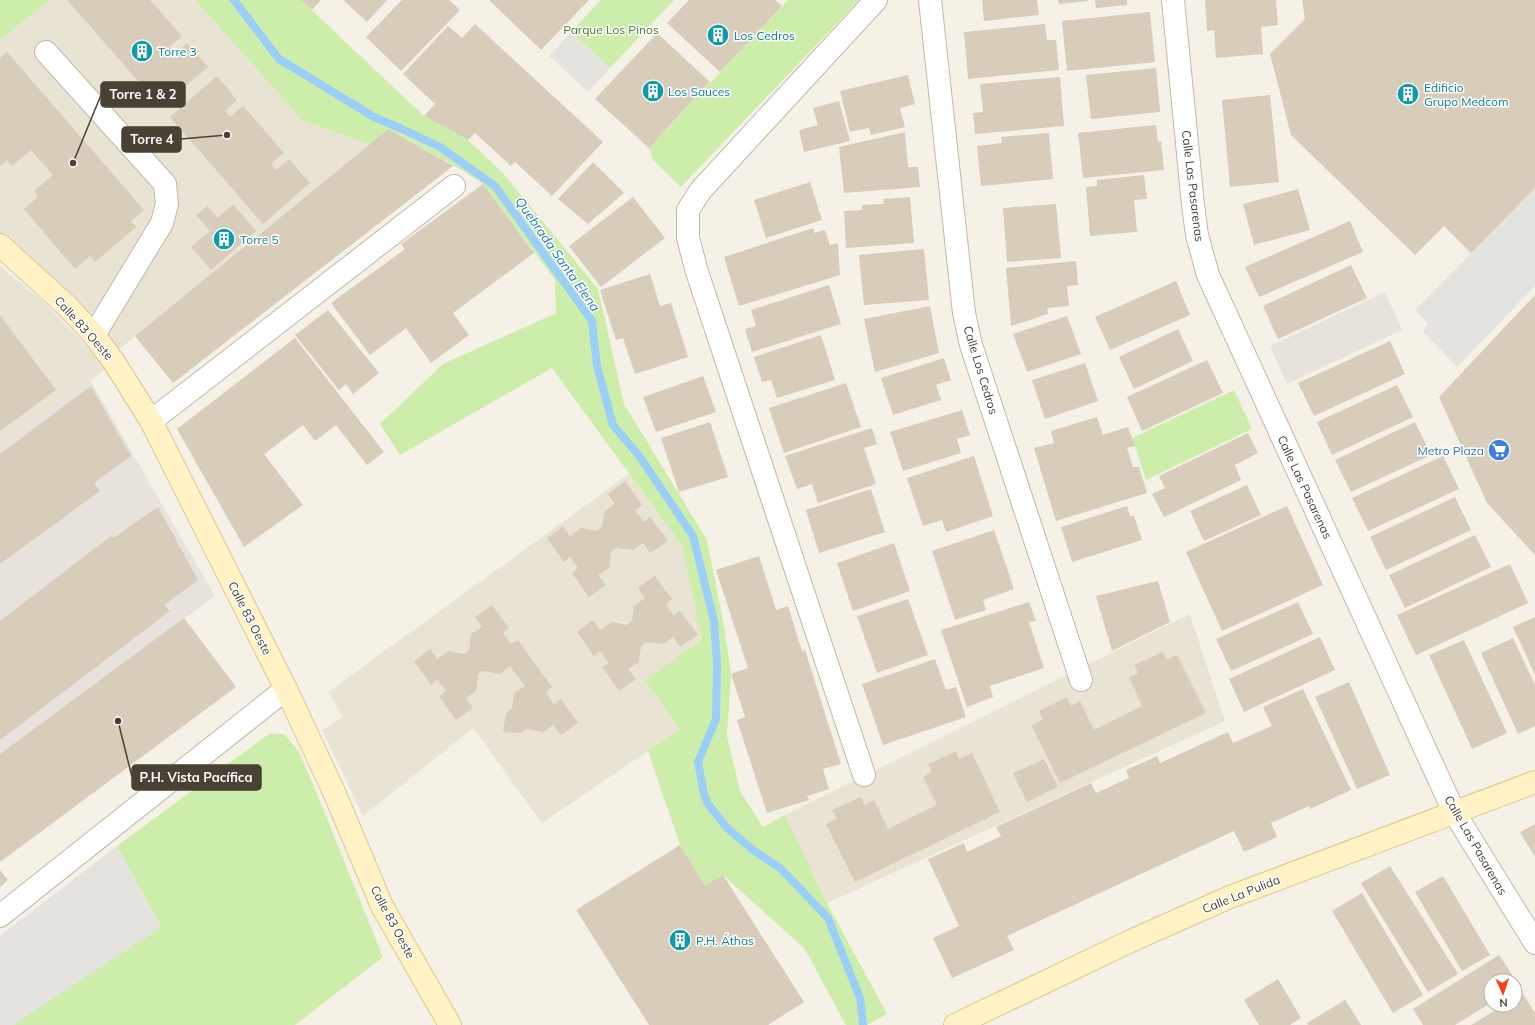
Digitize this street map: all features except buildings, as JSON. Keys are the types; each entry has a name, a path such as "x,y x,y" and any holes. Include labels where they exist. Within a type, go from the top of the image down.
{"street":[{"path":"864,776 697,272 688,238 688,210 701,190 876,0"},
{"name":"Calle Los Cedros","path":"930,0 964,313 971,345 1080,680"},
{"name":"Calle Las Pasarenas","path":"1173,0 1193,205 1197,235 1208,275 1454,812 1535,943"},
{"path":"46,52 165,184 167,204 162,223 94,335"},
{"path":"151,421 454,186"},
{"name":"Calle 83 Oeste","path":"0,245 67,306 94,335 114,362 151,421 286,689 334,792 382,906 450,1025"},
{"path":"0,916 286,689"},
{"name":"Calle La Pulida","path":"955,1025 1135,939 1230,897 1535,782"}],"shaded area":[{"path":"50,0 195,0 303,121 369,144 116,352 0,236 0,40"},
{"path":"571,32 610,68 588,92 549,56"},
{"path":"1535,188 1535,286 1457,367 1423,331 1428,323 1415,310"},
{"path":"0,266 48,306 107,368 0,447"},
{"path":"1385,292 1402,330 1287,384 1270,346"},
{"path":"90,380 215,596 0,754 0,447"},
{"path":"629,474 682,546 702,640 680,729 542,823 473,728 363,816 322,730 343,717 328,692"},
{"path":"1190,614 1225,721 827,903 785,815"},
{"path":"117,846 161,927 13,1025 0,1025 0,936"}],"green space":[{"path":"0,0 50,0 0,40"},
{"path":"195,0 301,0 424,116 468,140 503,173 598,289 624,404 707,540 724,626 731,674 727,736 740,791 763,827 785,815 827,903 887,1014 867,1025 846,1025 804,948 723,875 705,885 680,845 648,751 680,729 645,680 702,640 682,546 552,368 400,455 380,424 443,364 556,313 555,280 483,184 465,172 388,129 369,144 303,121"},
{"name":"Parque Los Pinos","path":"601,0 674,0 610,68 571,32"},
{"path":"788,0 859,0 681,187 653,160 649,148"},
{"path":"1234,390 1252,429 1146,480 1132,438"},
{"path":"269,734 284,734 298,750 383,957 295,1025 13,1025 161,927 117,846"}],"waterway":[{"name":"Quebrada Santa Elena","path":"234,0 279,59 374,117 440,147 495,186 592,321 597,366 613,425 640,457 693,536 714,621 717,663 716,719 698,762 704,794 708,804 727,828 753,850 780,868 828,918 860,998 863,1025"}],"place":[{"name":"Los Cedros","path":"718,35"},
{"name":"Torre 3","path":"142,51"},
{"name":"Los Sauces","path":"653,91"},
{"name":"Edificio Grupo Medcom","path":"1408,94"},
{"name":"Torre 4","path":"227,135"},
{"name":"Torre 1 & 2","path":"73,163"},
{"name":"Torre 5","path":"224,239"},
{"name":"Metro Plaza","path":"1499,450"},
{"name":"P.H. Vista Pacífica","path":"118,721"},
{"name":"P.H. Áthas","path":"680,940"}]}
